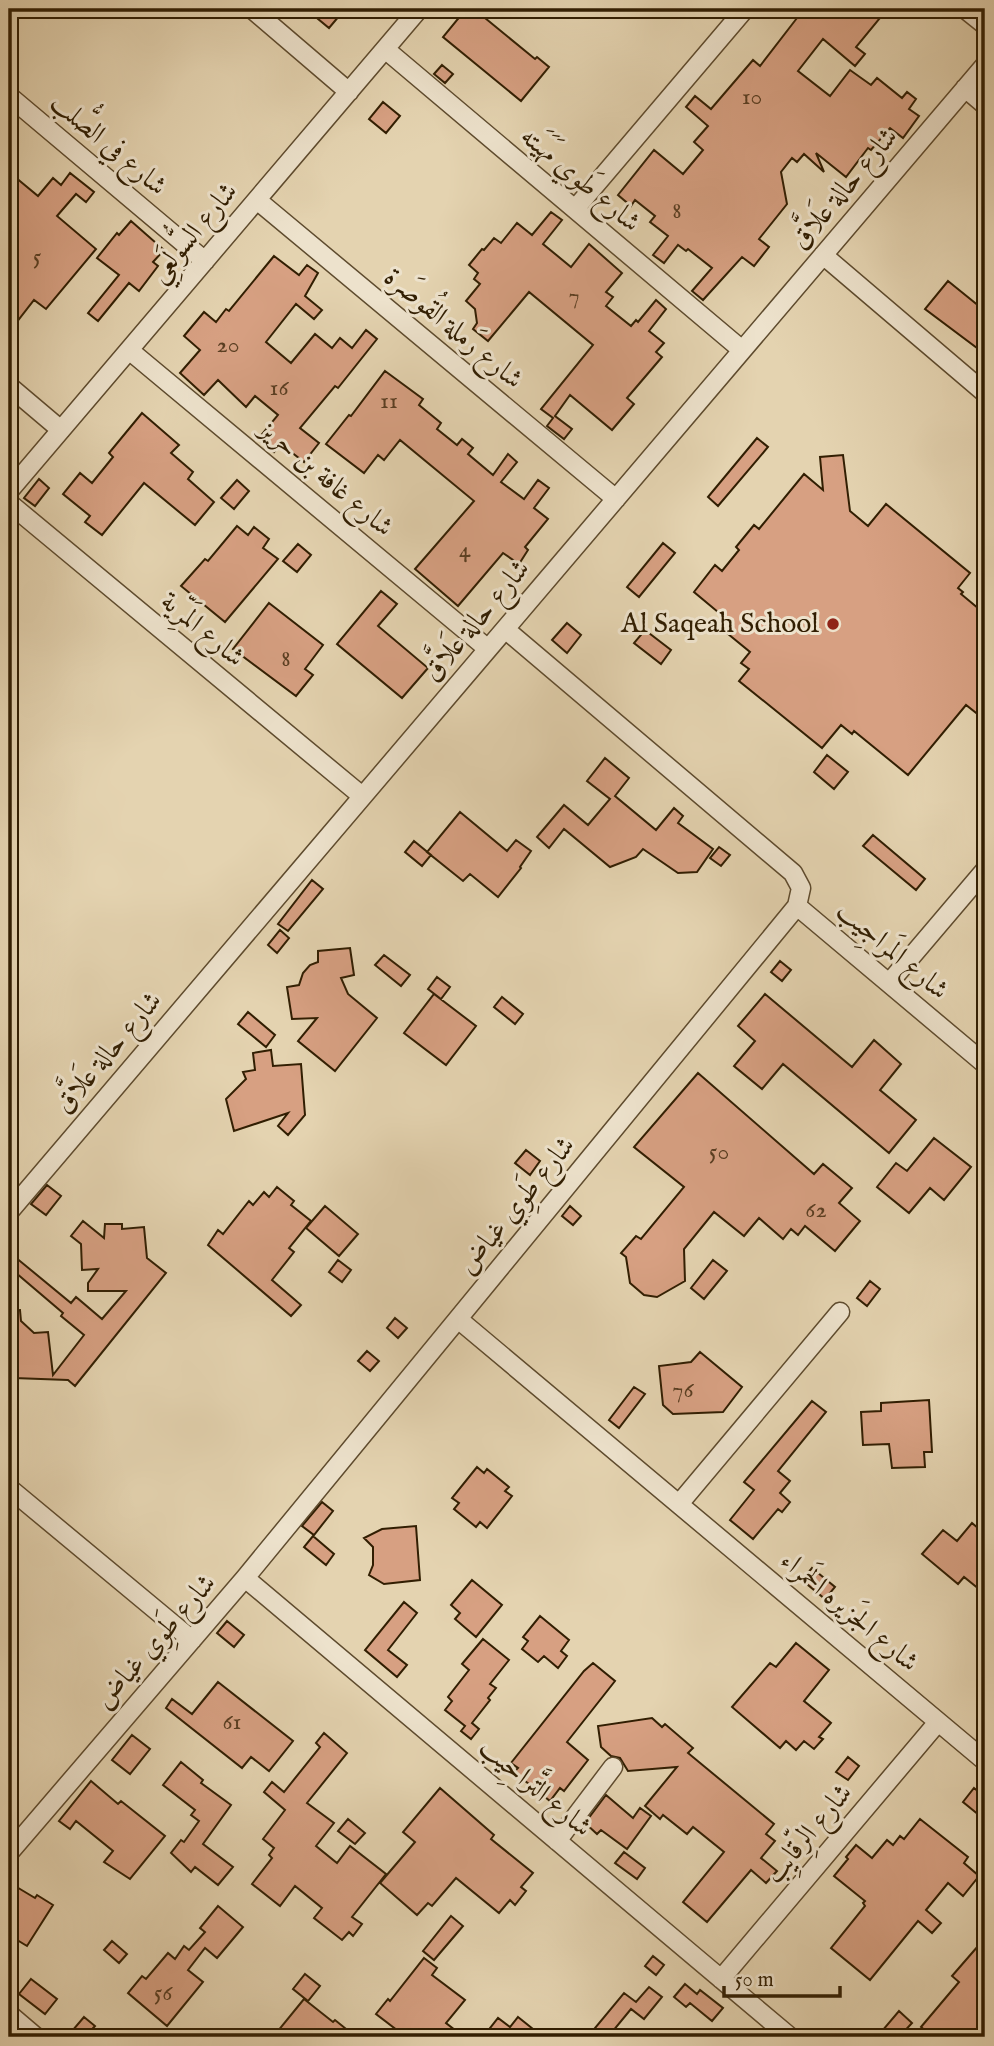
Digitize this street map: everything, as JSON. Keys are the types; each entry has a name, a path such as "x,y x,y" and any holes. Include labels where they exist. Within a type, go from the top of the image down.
{"street":[{"path":"252,9 349,92"},
{"name":"شارع السُّولَعِي","path":"9,491 419,9"},
{"path":"575,209 745,9"},
{"path":"965,9 985,25"},
{"name":"شارع طَوي مَهَيَته","path":"385,49 742,350"},
{"name":"شارع حالة عَلاَّق","path":"9,1212 985,65"},
{"path":"965,88 985,105"},
{"name":"شارع في الصُّلب","path":"9,96 205,261"},
{"name":"شارع رَملة القُوصَرة","path":"257,200 616,499"},
{"path":"823,255 985,393"},
{"name":"شارع غافة بن حريز","path":"130,350 488,649"},
{"path":"9,386 61,430"},
{"name":"شارع المَرِّية","path":"9,503 362,796"},
{"path":"505,629 793,873 801,888 797,906"},
{"path":"889,983 985,870"},
{"name":"شارع المَراجِيب","path":"797,906 985,1064"},
{"name":"شارع طَوِي غياض","path":"9,1853 245,1578 797,906"},
{"path":"679,1504 840,1312"},
{"name":"شارع الجَزيره الحَمراء","path":"458,1319 985,1761"},
{"path":"9,1488 192,1640"},
{"name":"شارع التَّراحِيب","path":"245,1578 790,2037"},
{"name":"شارع الرِّقايِب","path":"721,1979 938,1722"},
{"path":"557,1841 613,1767"},
{"path":"9,2014 36,2037"}],"building":[{"path":"306,9 345,9 329,28"},
{"path":"466,9 474,9 535,59 537,57 549,67 521,101 443,37"},
{"path":"786,9 868,9 880,18 856,47 865,54 855,66 823,39 798,71 830,96 850,70 871,85 877,78 902,98 907,92 916,99 909,109 919,116 903,138 890,128 871,150 868,148 846,177 816,153 824,172 804,154 797,162 792,158 781,172 787,204 759,239 769,247 754,266 742,257 703,300 692,291 712,268 688,249 686,251 678,245 664,263 653,255 668,236 650,222 655,216 635,200 631,206 618,195 654,150 683,174 703,150 694,142 708,126 686,107 695,96 711,109 753,60 760,66 797,18"},
{"path":"442,65 453,74 445,83 434,74"},
{"path":"383,102 400,116 386,133 369,119"},
{"path":"9,172 38,196 53,178 61,185 70,173 94,192 86,202 76,194 57,216 96,249 46,309 34,300 9,332"},
{"path":"551,212 562,220 543,244 571,267 589,244 622,273 606,292 613,297 606,306 631,326 636,320 638,322 656,300 666,309 649,331 664,343 656,352 662,357 627,398 634,404 612,430 570,395 555,416 572,429 564,439 547,426 553,418 541,409 593,345 529,292 488,341 473,329 477,323 475,309 466,301 480,284 474,279 478,273 469,265 482,249 494,238 501,243 517,223 532,235"},
{"path":"131,221 164,250 153,262 158,266 139,291 129,283 98,321 88,313 119,275 97,258 117,233 119,235"},
{"path":"274,256 299,275 307,265 318,273 305,296 322,310 314,319 296,304 266,342 291,363 315,334 332,348 340,338 352,348 366,330 377,339 338,388 335,386 300,428 319,443 304,462 281,444 274,452 258,439 278,415 255,396 246,407 218,380 204,395 180,373 200,350 184,336 204,312 216,322 226,309 229,311"},
{"path":"948,281 985,311 985,354 925,309"},
{"path":"385,371 423,399 419,405 441,423 437,429 457,445 462,439 473,448 468,454 493,475 508,454 517,462 501,482 524,499 538,480 549,488 534,508 548,519 525,547 528,550 519,564 503,553 458,606 415,569 474,501 400,440 384,460 378,455 364,473 326,444"},
{"path":"142,413 179,445 171,453 193,472 188,479 214,502 195,525 144,483 102,535 85,522 90,516 63,494 80,473 92,483 113,457 109,453"},
{"path":"757,438 768,447 718,506 708,497"},
{"name":"Al Saqeah School","path":"843,455 850,511 868,526 886,504 970,573 958,588 963,592 961,594 985,614 985,720 966,705 908,775 854,731 852,734 841,725 822,748 739,681 749,669 741,663 750,652 717,625 724,617 694,592 715,565 722,571 739,550 736,547 754,525 759,529 804,474 823,490 820,457"},
{"path":"39,479 49,488 35,506 24,498"},
{"path":"237,480 249,491 234,509 221,498"},
{"path":"237,526 248,535 254,527 269,539 263,548 278,559 225,622 181,586 205,559 208,561"},
{"path":"663,543 675,553 639,597 627,587"},
{"path":"298,544 311,555 297,572 283,561"},
{"path":"381,591 397,604 378,626 428,668 402,698 337,644"},
{"path":"269,603 323,645 305,669 313,675 296,696 233,649"},
{"path":"567,623 581,635 567,653 552,640"},
{"path":"645,630 671,650 661,664 634,643"},
{"path":"827,755 848,772 834,789 814,772"},
{"path":"605,758 629,778 615,796 656,830 674,808 683,816 678,823 713,849 697,872 678,873 643,849 636,857 610,867 564,829 549,848 537,837 564,805 588,825 610,799 587,781"},
{"path":"460,812 507,851 516,840 531,851 498,897 470,874 463,881 427,852"},
{"path":"873,835 925,879 916,890 863,846"},
{"path":"414,841 431,855 422,866 405,852"},
{"path":"719,847 730,855 721,866 710,858"},
{"path":"312,880 323,889 288,931 278,924"},
{"path":"280,930 289,938 277,953 268,945"},
{"path":"350,948 354,975 341,978 348,994 377,1018 335,1071 298,1041 317,1018 292,1019 287,987 299,985 303,973 310,965 318,962 318,951"},
{"path":"384,955 410,975 401,986 375,965"},
{"path":"780,961 791,970 782,981 771,972"},
{"path":"437,977 450,987 441,999 428,989"},
{"path":"434,994 476,1026 446,1065 404,1033"},
{"path":"765,994 852,1067 874,1040 901,1064 880,1090 916,1120 889,1153 783,1064 762,1089 734,1066 755,1041 738,1026"},
{"path":"502,997 523,1014 515,1024 494,1007"},
{"path":"248,1012 275,1035 266,1047 238,1024"},
{"path":"271,1050 273,1066 301,1064 305,1115 288,1135 278,1126 288,1113 234,1131 226,1099 246,1079 243,1072 255,1070 253,1053"},
{"path":"698,1073 814,1174 823,1164 852,1188 839,1203 860,1221 835,1251 805,1226 798,1235 791,1229 783,1239 759,1218 744,1236 714,1212 684,1249 685,1281 657,1297 644,1295 630,1283 626,1257 621,1253 636,1236 641,1239 684,1187 634,1147"},
{"path":"934,1138 971,1167 944,1200 930,1188 909,1213 877,1187 896,1163 907,1171"},
{"path":"526,1150 540,1161 530,1175 515,1163"},
{"path":"47,1185 61,1196 46,1215 31,1204"},
{"path":"277,1187 294,1201 291,1205 311,1221 289,1248 294,1252 272,1280 301,1305 291,1316 208,1245 218,1230 223,1234 249,1201 253,1205 264,1192 269,1197"},
{"path":"325,1206 358,1234 339,1256 306,1228"},
{"path":"570,1206 581,1216 573,1225 562,1216"},
{"path":"83,1221 104,1238 105,1224 122,1224 122,1229 144,1227 147,1258 166,1273 75,1386 68,1380 14,1378 9,1364 9,1311 20,1310 21,1321 34,1333 48,1332 53,1375 84,1335 61,1316 63,1313 9,1267 9,1252 71,1303 76,1297 102,1319 126,1291 88,1291 88,1283 98,1269 82,1270 81,1244 71,1236"},
{"path":"338,1260 351,1270 342,1282 329,1272"},
{"path":"713,1260 727,1271 704,1299 691,1288"},
{"path":"870,1281 880,1289 867,1306 857,1298"},
{"path":"395,1318 407,1328 398,1338 387,1328"},
{"path":"367,1351 379,1361 370,1371 358,1361"},
{"path":"700,1352 742,1387 723,1412 673,1414 663,1405 659,1366 691,1362"},
{"path":"634,1387 645,1394 619,1428 609,1420"},
{"path":"929,1400 932,1452 924,1452 925,1467 892,1468 889,1444 863,1445 861,1412 881,1411 881,1403"},
{"path":"812,1401 826,1412 778,1471 790,1481 780,1493 790,1502 782,1512 778,1509 753,1539 730,1520 754,1490 744,1482"},
{"path":"477,1467 484,1473 487,1469 509,1487 505,1491 512,1496 487,1528 480,1522 476,1527 454,1509 459,1503 452,1498"},
{"path":"322,1502 333,1511 314,1535 302,1526"},
{"path":"972,1523 985,1534 985,1594 964,1577 958,1584 922,1554 943,1530 957,1541"},
{"path":"416,1526 420,1580 384,1584 369,1575 373,1565 373,1547 364,1538 382,1529"},
{"path":"313,1536 334,1554 326,1565 304,1547"},
{"path":"812,1568 835,1587 825,1599 802,1580"},
{"path":"472,1580 502,1605 476,1637 455,1619 460,1613 451,1605"},
{"path":"404,1602 417,1613 388,1650 407,1665 397,1677 365,1650"},
{"path":"540,1616 569,1640 561,1651 567,1656 558,1668 544,1656 538,1662 522,1649 528,1641 523,1637"},
{"path":"227,1621 244,1635 234,1647 217,1633"},
{"path":"483,1639 509,1660 490,1684 496,1688 472,1723 479,1729 471,1739 461,1731 465,1726 445,1710 452,1701 448,1697 469,1670 462,1664"},
{"path":"796,1643 829,1670 804,1701 831,1723 819,1737 823,1739 814,1749 804,1741 796,1750 786,1741 780,1748 732,1707 770,1663 776,1667"},
{"path":"593,1663 615,1681 567,1742 588,1760 564,1791 560,1788 550,1801 514,1772 518,1768 511,1763"},
{"path":"218,1682 293,1741 269,1771 251,1757 242,1768 166,1708 172,1699 192,1714"},
{"path":"652,1718 662,1727 665,1724 693,1748 688,1753 774,1824 766,1834 775,1841 761,1858 777,1871 766,1883 751,1870 707,1922 683,1902 724,1852 693,1827 687,1834 663,1815 660,1819 645,1806 677,1767 628,1771 620,1758 611,1756 601,1747 598,1726"},
{"path":"324,1733 347,1753 307,1803 334,1823 316,1846 337,1863 350,1846 386,1874 352,1917 362,1924 353,1936 349,1932 342,1940 314,1918 322,1908 295,1886 280,1906 252,1884 272,1858 269,1855 274,1848 263,1839 285,1810 264,1792 272,1782 284,1792 320,1747 316,1743"},
{"path":"132,1735 150,1749 130,1774 112,1760"},
{"path":"848,1757 859,1766 848,1780 836,1772"},
{"path":"181,1762 203,1780 201,1783 231,1805 203,1844 233,1867 218,1885 195,1867 191,1872 171,1853 181,1840 184,1842 199,1821 191,1815 195,1810 163,1785"},
{"path":"91,1781 118,1804 121,1801 165,1836 130,1879 104,1862 113,1851 76,1821 70,1829 59,1821"},
{"path":"440,1788 494,1835 491,1839 533,1873 521,1887 526,1891 515,1905 510,1900 499,1913 456,1878 432,1906 428,1903 417,1915 380,1883 415,1842 403,1832"},
{"path":"974,1788 985,1797 985,1820 963,1802"},
{"path":"606,1795 633,1818 640,1808 651,1816 627,1849 601,1830 597,1834 585,1823"},
{"path":"348,1819 365,1833 355,1844 338,1831"},
{"path":"920,1819 968,1857 964,1863 979,1876 963,1896 948,1883 926,1910 941,1923 932,1933 918,1921 870,1980 831,1948 865,1906 865,1901 834,1876 856,1845 872,1858 887,1840 893,1845 900,1836 904,1839"},
{"path":"624,1852 645,1868 637,1879 615,1863"},
{"path":"15,1886 53,1905 27,1946 9,1935 13,1926 9,1923 9,1896"},
{"path":"218,1906 243,1927 217,1958 205,1948 188,1970 203,1982 167,2026 128,1993 142,1976 146,1979 168,1953 175,1959 184,1946 189,1950 205,1932 200,1928"},
{"path":"451,1916 463,1926 434,1960 423,1951"},
{"path":"985,1938 985,2026 976,2037 933,2037 921,2027 959,1982 952,1976"},
{"path":"112,1941 127,1954 119,1963 104,1950"},
{"path":"653,1956 664,1965 656,1975 645,1966"},
{"path":"424,1958 437,1968 432,1975 465,2000 446,2023 464,2037 406,2037 376,2014 388,1999 390,2001"},
{"path":"305,1974 320,1986 308,2001 293,1989"},
{"path":"31,1979 57,1999 45,2014 19,1994"},
{"path":"685,1984 697,1994 700,1990 723,2008 712,2021 690,2003 686,2007 674,1997"},
{"path":"649,1987 662,1997 644,2019 631,2009 608,2037 595,2028 624,1993 636,2002"},
{"path":"304,1999 333,2022 335,2020 356,2037 273,2037"},
{"path":"899,2011 912,2023 899,2037 877,2037"},
{"path":"84,2017 95,2026 85,2037 67,2037"},
{"path":"518,2017 543,2037 483,2037 498,2018 510,2027"}],"place":[{"name":"Al Saqeah School","path":"833,624"}]}
